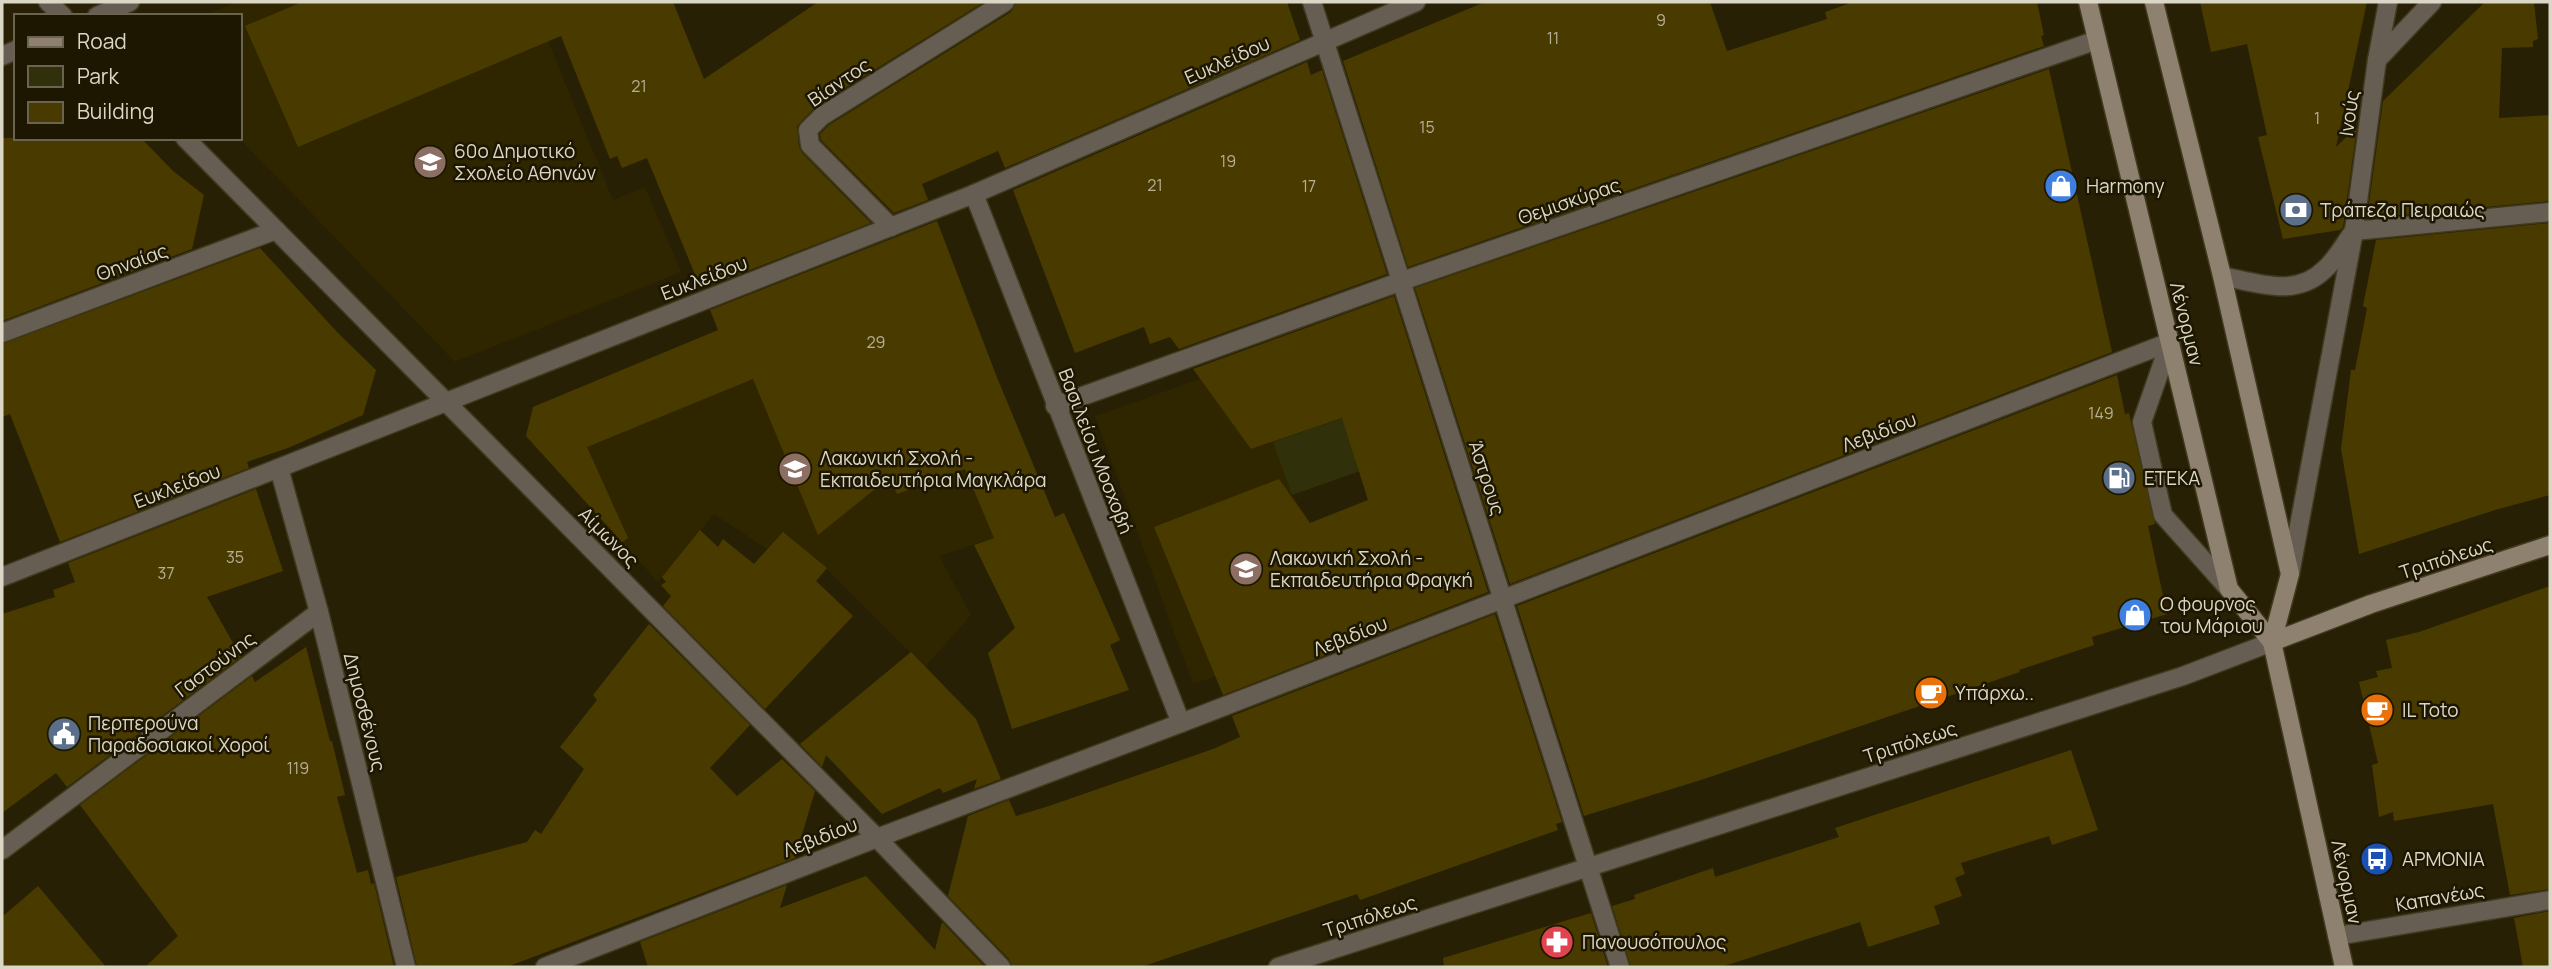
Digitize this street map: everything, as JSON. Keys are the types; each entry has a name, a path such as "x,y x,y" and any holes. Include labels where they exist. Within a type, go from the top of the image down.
{"main road":[{"name":"Λένορμαν","path":"2088,2 2229,589 2272,642 2344,967"},
{"name":"Λένορμαν","path":"2154,2 2290,574 2272,642"},
{"name":"Τριπόλεως","path":"2272,642 2371,604 2550,545"}],"street":[{"path":"48,2 61,14"},
{"path":"102,14 130,2"},
{"name":"Βίαντος","path":"891,227 810,145 808,130 822,116 1005,2"},
{"name":"Άστρους","path":"1312,2 1620,967"},
{"name":"Ευκλείδου","path":"2,577 974,194 1416,2"},
{"name":"Ινούς","path":"2354,231 2377,60 2388,2"},
{"path":"2377,60 2432,2"},
{"name":"Θεμισκύρας","path":"1055,406 1402,281 2097,40"},
{"name":"Αίμωνος","path":"187,140 447,401 1001,967"},
{"name":"Βασιλείου Μοσχοβή","path":"974,194 1181,723"},
{"path":"2221,276 2276,287 2306,284 2326,269 2354,231 2550,212"},
{"name":"Θηναίας","path":"2,333 276,230"},
{"name":"Λένορμαν","path":"2290,574 2354,231"},
{"path":"2170,342 2143,422 2163,514 2229,589"},
{"name":"Λεβιδίου","path":"545,967 2170,342"},
{"name":"Δημοσθένους","path":"279,468 319,612 406,967"},
{"name":"Γαστούνης","path":"2,850 319,612"},
{"name":"Τριπόλεως","path":"1278,967 2183,676 2272,642"},
{"name":"Καπανέως","path":"2337,936 2550,900"}],"shaded area":[{"name":"60ο Δημοτικό Σχολείο Αθηνών","path":"236,2 532,2 613,200 645,187 681,272 455,362 241,140 242,14 209,14"},
{"name":"Λακωνική Σχολή - Εκπαιδευτήρια Μαγκλάρα","path":"820,288 947,416 1055,517 939,556 971,615 925,667 827,569 810,588 747,572 767,549 714,514 658,582 531,442 534,436"},
{"name":"Λακωνική Σχολή - Εκπαιδευτήρια Φραγκή","path":"1200,379 1252,449 1330,422 1359,471 1292,495 1310,523 1216,676 1193,684 1095,416"}],"green space":[{"path":"1401,398 1420,450 1292,495 1273,442"}],"building":[{"path":"302,2 673,2 704,79 818,2 984,2 816,106 797,126 802,153 871,223 701,289 647,158 622,168 617,156 610,159 561,36 298,147 245,26"},
{"path":"1016,2 1287,2 1300,40 1005,168 998,151 922,184 928,200 894,213 821,140 820,134 829,125 1011,12"},
{"path":"1485,2 1710,2 1727,51 1827,19 1825,12 1853,2 2037,2 2044,46 1408,267 1343,61"},
{"path":"2200,2 2367,2 2336,147 2357,127 2343,227 2340,230 2283,239 2258,137 2267,135 2247,44 2211,52"},
{"path":"2485,2 2534,2 2538,39 2533,41 2533,47 2502,48 2499,118 2550,115 2550,201 2367,218 2383,101"},
{"path":"1307,62 1311,75 1322,70 1387,274 1179,349 1170,337 1150,344 1144,327 1075,353 1013,190"},
{"path":"2049,69 2112,352 1510,584 1415,288"},
{"path":"2,138 143,140 173,171 204,195 192,249 2,321"},
{"path":"937,221 996,375 1055,517 1064,513 1120,640 1110,645 1129,690 1012,729 988,653 1015,628 974,545 994,538 965,469 897,494 890,477 818,535 753,379 587,447 628,538 622,542 526,436 533,407 718,330 710,310"},
{"path":"2550,223 2550,495 2359,554 2341,449 2351,370 2355,370 2367,308 2363,306 2376,240"},
{"path":"260,248 376,370 363,415 288,448 247,462 249,468 60,542 10,414 2,417 2,344"},
{"path":"1394,296 1488,592 1223,695 1154,527 1279,479 1310,523 1368,500 1342,418 1251,449 1193,369"},
{"path":"2117,375 2125,414 2129,413 2155,524 2148,526 2167,614 2092,637 2094,645 2019,670 2020,672 1701,780 1584,816 1517,606"},
{"path":"256,489 283,571 207,597 241,657 67,787 56,773 2,813 2,614 55,597 53,590 75,582 68,563"},
{"path":"700,530 718,547 723,539 754,564 783,532 827,568 816,581 853,616 765,709 663,606 671,596 661,585 666,582 662,577"},
{"path":"2550,586 2550,889 2510,895 2493,804 2394,821 2393,812 2379,817 2372,765 2378,763 2359,682 2378,677 2376,671 2392,668 2386,640 2419,632"},
{"path":"1495,614 1562,822 1556,824 1558,830 1360,900 1357,894 1141,967 1012,967 1009,959 948,896 968,816 1009,800 1016,816 1213,749 1240,737 1232,716"},
{"path":"649,624 750,725 710,768 737,796 782,759 815,791 795,858 507,967 417,967 396,877 527,842 535,830 541,834 584,769 560,747 597,700 593,695"},
{"path":"306,647 345,795 337,797 357,873 368,870 371,884 374,883 394,967 145,967 178,936 80,805 252,676 255,682"},
{"path":"911,652 976,719 1001,779 974,789 977,779 943,793 940,788 882,814 826,755 822,767 800,744"},
{"path":"2071,750 2098,830 2052,845 2049,836 1961,863 1965,874 1955,878 1962,896 1934,906 1940,924 1868,947 1860,922 1721,967 1631,967 1612,906 1635,899 1634,895 1713,868 1715,877 1839,837 1835,828"},
{"path":"866,876 935,950 942,922 985,967 648,967 640,942 787,885 780,908"},
{"path":"38,886 106,967 2,967 2,917"},
{"path":"2550,911 2550,967 2523,967 2514,918"},
{"path":"1591,913 1608,967 1444,967 1443,958"}],"place":[{"name":"60ο Δημοτικό Σχολείο Αθηνών","path":"430,162"},
{"name":"Harmony","path":"2061,186"},
{"name":"Τράπεζα Πειραιώς","path":"2296,210"},
{"name":"Λακωνική Σχολή - Εκπαιδευτήρια Μαγκλάρα","path":"795,469"},
{"name":"ΕΤΕΚΑ","path":"2119,478"},
{"name":"Λακωνική Σχολή - Εκπαιδευτήρια Φραγκή","path":"1246,569"},
{"name":"Ο φουρνος του Μάριου","path":"2135,615"},
{"name":"Υπάρχω..","path":"1931,693"},
{"name":"IL Toto","path":"2377,710"},
{"name":"Περπερούνα Παραδοσιακοί Χοροί","path":"64,734"},
{"name":"ΑΡΜΟΝΙΑ","path":"2377,859"},
{"name":"Πανουσόπουλος","path":"1557,942"}]}
